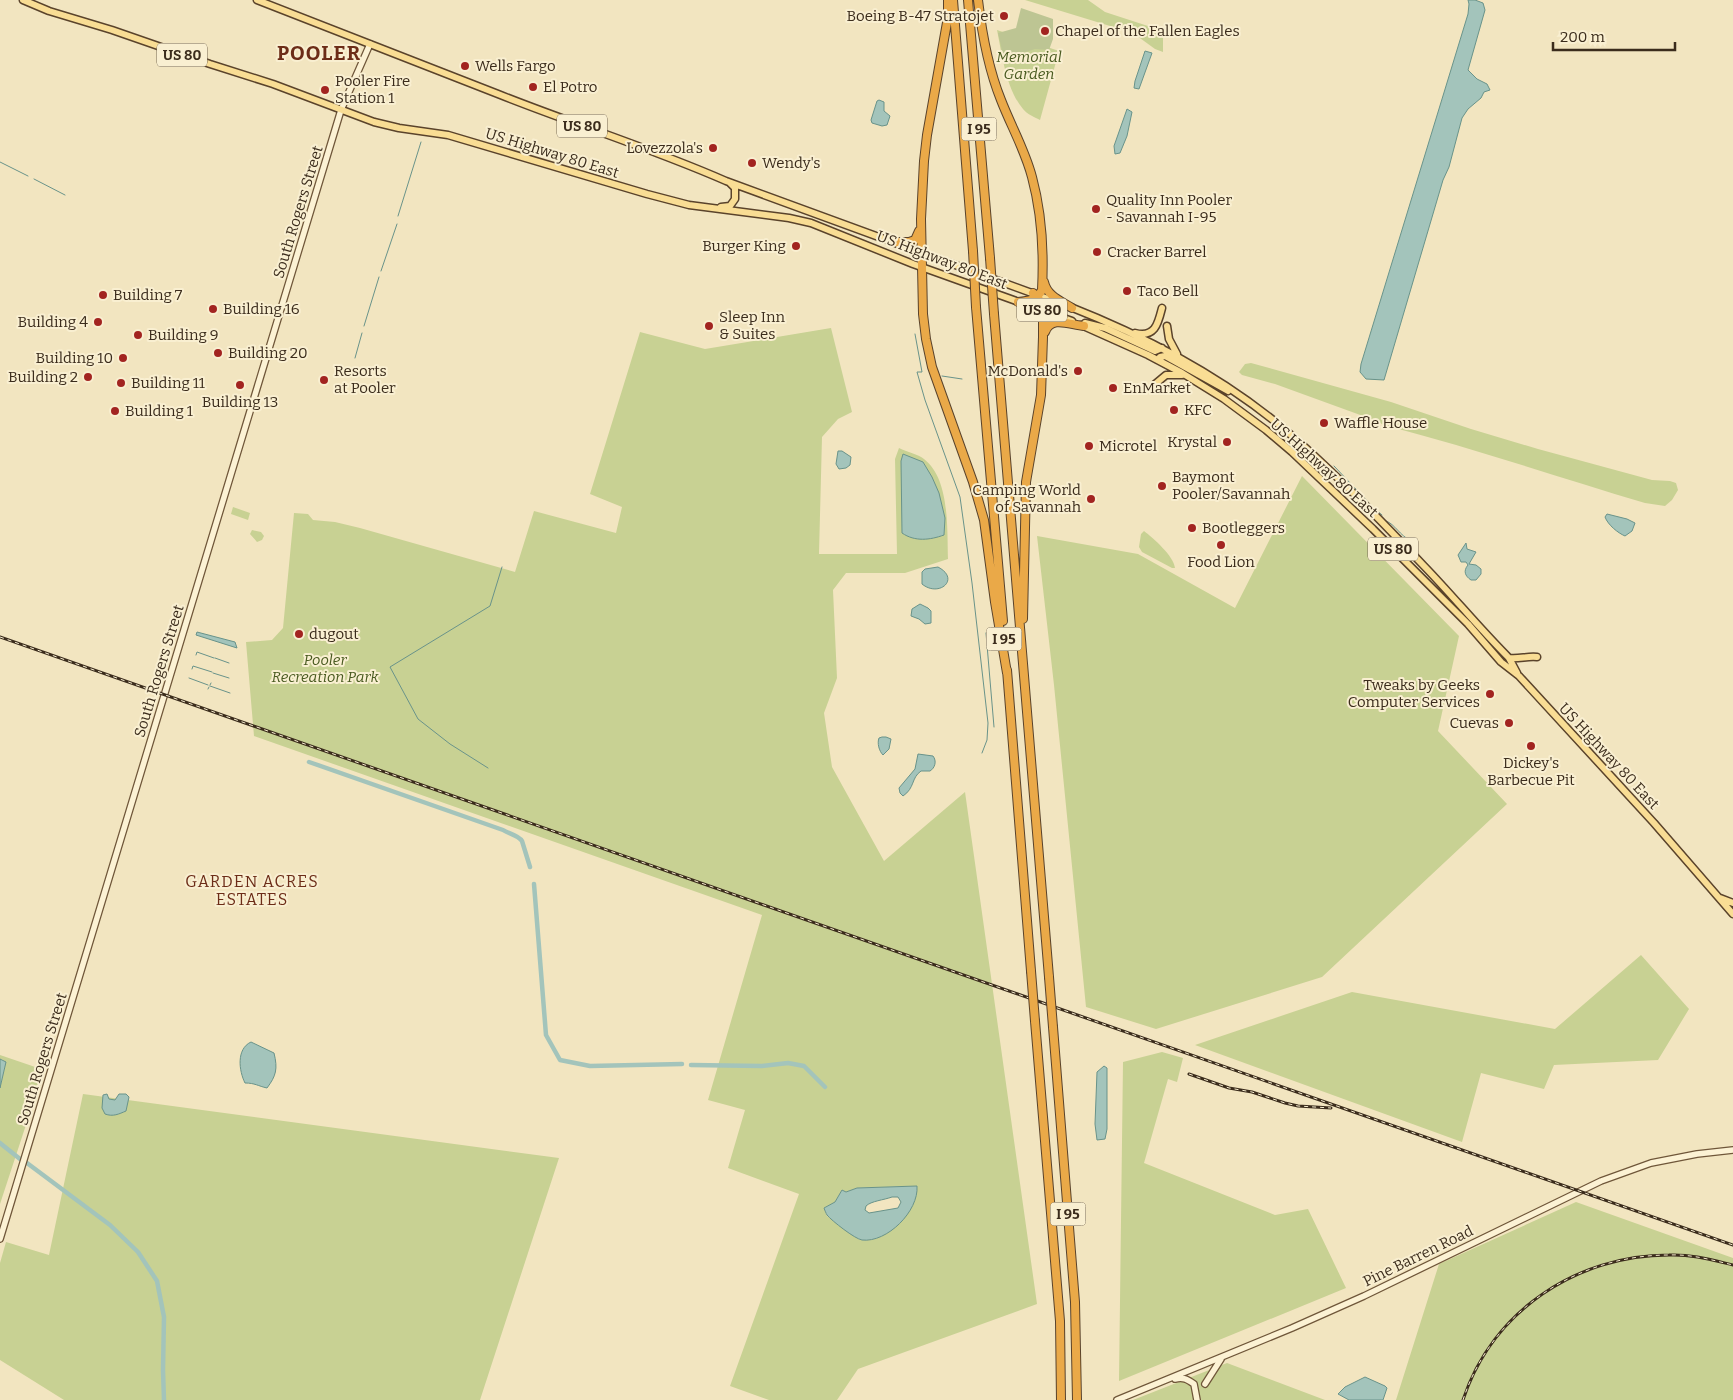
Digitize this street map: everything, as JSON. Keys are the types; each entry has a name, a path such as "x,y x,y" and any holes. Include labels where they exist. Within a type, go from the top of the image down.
{"highway":[{"path":"948,0 948,17 944,44 927,134 924,161 921,219 922,290 926,339 932,367 973,482 984,520 1007,673"},
{"name":"I 95","path":"952,0 1060,1321 1061,1400"},
{"name":"I 95","path":"968,0 1075,1302 1077,1400"},
{"path":"978,0 981,28 990,69 1001,100 1026,156 1042,227 1042,290 1029,301 1018,302"},
{"path":"896,242 915,240 918,236 921,219"},
{"path":"1042,274 1045,287 1050,295 1072,308"},
{"path":"1022,648 1026,482 1041,395 1043,311 1041,302 1036,295"},
{"path":"1043,337 1049,324 1053,322 1084,326"}],"main road":[{"name":"US 80","path":"23,0 273,84 342,110"},
{"name":"US 80","path":"257,0 370,44"},
{"name":"US Highway 80 East","path":"370,44 498,95 1072,308 1130,332 1179,357 1248,401 1299,441 1424,566 1509,658"},
{"name":"US Highway 80 East","path":"342,110 374,122 399,128 448,135 689,205 789,218 810,223 1084,326 1158,360 1184,375 1224,399 1292,452 1446,602 1502,662 1519,676 1654,823 1733,914"},
{"path":"710,207 727,207 734,202 736,196 735,188 726,180"},
{"path":"1130,332 1141,334 1154,329 1158,325 1162,308"},
{"path":"1064,318 1105,328 1155,351 1162,348"},
{"path":"1168,326 1170,342 1179,357"},
{"path":"1158,360 1160,357 1165,356 1209,382 1248,401"},
{"path":"1154,385 1166,376 1184,375"},
{"path":"1509,658 1537,657"},
{"name":"US 80","path":"1509,658 1519,676"},
{"path":"1720,898 1733,903"}],"street":[{"name":"South Rogers Street","path":"0,1239 342,110 370,44"},
{"name":"Pine Barren Road","path":"1116,1400 1364,1296 1601,1182 1651,1164 1697,1154 1733,1150"},
{"path":"1204,1384 1222,1357"},
{"path":"1152,1386 1181,1378 1187,1379 1194,1384 1197,1400"}],"green space":[{"path":"1025,0 1088,0 1105,12 1151,27 1163,35 1163,52 1155,49 1133,33"},
{"path":"1021,8 1053,19 1053,39 1049,50 1035,49 1004,59 998,33 1016,28"},
{"name":"Memorial Garden","path":"997,30 1059,51 1040,120 1025,111 1012,92"},
{"name":"Pooler Recreation Park","path":"831,328 852,412 838,419 822,437 819,554 897,554 895,459 899,448 922,457 932,468 939,479 943,492 947,519 948,559 905,573 846,573 833,590 837,678 824,713 832,767 884,861 965,792 1037,1304 858,1369 837,1400 769,1400 730,1386 799,1194 728,1168 745,1110 708,1100 762,915 254,736 246,642 272,640 283,628 294,513 308,514 313,520 335,522 360,528 515,572 534,511 616,533 622,507 590,494 640,332 705,349","holes":["917,1186 875,1239 860,1240 827,1216 824,1208 835,1202 842,1190 846,1192 857,1188"]},
{"path":"1251,363 1391,402 1538,449 1652,480 1670,481 1676,483 1678,490 1672,500 1665,506 1645,503 1384,425 1275,384 1242,375 1239,372 1245,364"},
{"path":"1302,476 1459,636 1438,731 1507,804 1322,977 1156,1029 1086,1007 1037,536 1138,554 1235,608"},
{"path":"233,507 250,513 248,520 231,514"},
{"path":"252,530 261,532 264,536 262,540 257,542 250,534"},
{"path":"1144,531 1167,553 1175,568 1142,552 1139,547 1141,534"},
{"path":"1641,955 1689,1009 1658,1060 1554,1065 1544,1089 1481,1073 1462,1142 1195,1045 1352,992 1555,1029"},
{"path":"1162,1052 1183,1058 1177,1082 1168,1079 1144,1163 1275,1215 1308,1209 1346,1288 1119,1381 1123,1062"},
{"path":"0,1055 44,1070 0,1204 0,1088 5,1067 3,1060 0,1059"},
{"path":"83,1094 559,1158 480,1400 64,1400 0,1360 0,1263 6,1242 49,1255"},
{"path":"1576,1202 1733,1258 1733,1400 1396,1400 1439,1264"},
{"path":"1227,1363 1325,1400 1133,1400"}],"water":[{"path":"1468,0 1483,3 1485,10 1468,70 1477,79 1487,84 1490,90 1484,92 1481,98 1468,109 1462,118 1449,167 1443,180 1384,380 1366,379 1360,372 1361,364 1468,14"},
{"path":"1145,51 1152,53 1139,89 1134,88 1135,81"},
{"path":"879,100 884,102 884,111 890,116 887,125 882,126 872,123 871,120"},
{"path":"1127,109 1132,112 1127,136 1120,153 1115,154 1114,146"},
{"path":"838,451 842,451 851,457 850,465 846,468 839,469 836,464"},
{"path":"903,454 923,462 932,477 939,493 945,518 944,535 917,539 902,533 901,461"},
{"path":"1607,514 1635,523 1632,531 1625,536 1619,533 1606,520"},
{"path":"1466,543 1467,549 1476,552 1469,564 1476,565 1481,569 1481,574 1476,580 1471,580 1467,577 1465,571 1468,565 1466,562 1461,562 1458,555"},
{"path":"938,567 948,577 945,585 935,589 922,584 922,572 925,569"},
{"path":"920,604 931,611 931,623 925,624 911,616 912,609"},
{"path":"197,632 235,642 237,648 196,635"},
{"path":"879,738 891,739 889,749 883,755 878,745"},
{"path":"918,754 933,756 935,760 934,766 930,771 921,771 903,796 899,788 915,769"},
{"path":"251,1042 274,1053 275,1072 267,1088 245,1083 243,1078 240,1067 241,1055 246,1045"},
{"path":"0,1059 6,1062 0,1088"},
{"path":"1104,1066 1107,1068 1107,1129 1105,1139 1097,1140 1095,1124 1097,1072"},
{"path":"107,1094 109,1099 115,1100 119,1094 126,1094 129,1097 126,1111 113,1115 105,1114 102,1108 103,1095"},
{"path":"917,1186 913,1205 900,1224 891,1231 872,1240 862,1240 849,1233 827,1215 824,1208 835,1202 842,1190 846,1192 857,1188","holes":["898,1197 901,1202 898,1208 869,1213 865,1210 866,1206 871,1203"]},
{"path":"1365,1377 1387,1388 1383,1400 1349,1400 1338,1394 1345,1387"}],"waterway":[{"path":"398,216 421,142"},
{"path":"0,162 28,176"},
{"path":"34,179 65,195"},
{"path":"381,271 397,224"},
{"path":"364,326 379,277"},
{"path":"355,358 362,333"},
{"path":"915,334 922,372 917,372 925,400 960,497 988,723 987,740 982,753"},
{"path":"942,376 962,379"},
{"path":"1334,466 1370,504"},
{"path":"1375,509 1382,515"},
{"path":"1386,521 1410,540"},
{"path":"488,768 450,744 418,719 390,667 490,606 502,567"},
{"path":"986,633 994,727"},
{"path":"196,655 197,652 214,658"},
{"path":"215,658 229,663"},
{"path":"192,669 193,666 212,672"},
{"path":"213,673 229,678"},
{"path":"189,678 208,685"},
{"path":"210,686 230,693"},
{"path":"309,762 516,836 522,841 530,867"},
{"path":"534,884 546,1035 560,1060 590,1066 682,1064"},
{"path":"691,1065 762,1066 788,1063 804,1066 825,1087"},
{"path":"0,1143 20,1159"},
{"path":"27,1163 110,1225 138,1252 157,1281 164,1317 164,1400"}],"railway":[{"path":"0,637 1733,1245"},
{"path":"1189,1074 1229,1088 1252,1092 1285,1103 1298,1106 1331,1108"},
{"path":"1463,1400 1476,1368 1494,1340 1517,1315 1542,1294 1571,1277 1602,1265 1635,1258 1669,1255 1685,1255 1733,1265"}],"place":[{"name":"Boeing B-47 Stratojet","path":"1004,16"},
{"name":"Chapel of the Fallen Eagles","path":"1045,31"},
{"name":"Wells Fargo","path":"465,66"},
{"name":"El Potro","path":"533,87"},
{"name":"Pooler Fire Station 1","path":"325,90"},
{"name":"Lovezzola's","path":"713,148"},
{"name":"Wendy's","path":"752,163"},
{"name":"Quality Inn Pooler - Savannah I-95","path":"1096,209"},
{"name":"Burger King","path":"796,246"},
{"name":"Cracker Barrel","path":"1097,252"},
{"name":"Taco Bell","path":"1127,291"},
{"name":"Building 7","path":"103,295"},
{"name":"Building 16","path":"213,309"},
{"name":"Building 4","path":"98,322"},
{"name":"Sleep Inn & Suites","path":"709,326"},
{"name":"Building 9","path":"138,335"},
{"name":"Building 20","path":"218,353"},
{"name":"Building 10","path":"123,358"},
{"name":"McDonald's","path":"1078,371"},
{"name":"Building 2","path":"88,377"},
{"name":"Resorts at Pooler","path":"324,380"},
{"name":"Building 11","path":"121,383"},
{"name":"Building 13","path":"240,385"},
{"name":"EnMarket","path":"1113,388"},
{"name":"KFC","path":"1174,410"},
{"name":"Building 1","path":"115,411"},
{"name":"Waffle House","path":"1324,423"},
{"name":"Krystal","path":"1227,442"},
{"name":"Microtel","path":"1089,446"},
{"name":"Baymont Pooler/Savannah","path":"1162,486"},
{"name":"Camping World of Savannah","path":"1091,499"},
{"name":"Bootleggers","path":"1192,528"},
{"name":"Food Lion","path":"1221,545"},
{"name":"dugout","path":"299,634"},
{"name":"Tweaks by Geeks Computer Services","path":"1490,694"},
{"name":"Cuevas","path":"1509,723"},
{"name":"Dickey's Barbecue Pit","path":"1531,746"}],"district":[{"name":"POOLER","path":"319,53"},
{"name":"GARDEN ACRES ESTATES","path":"252,890"}]}
